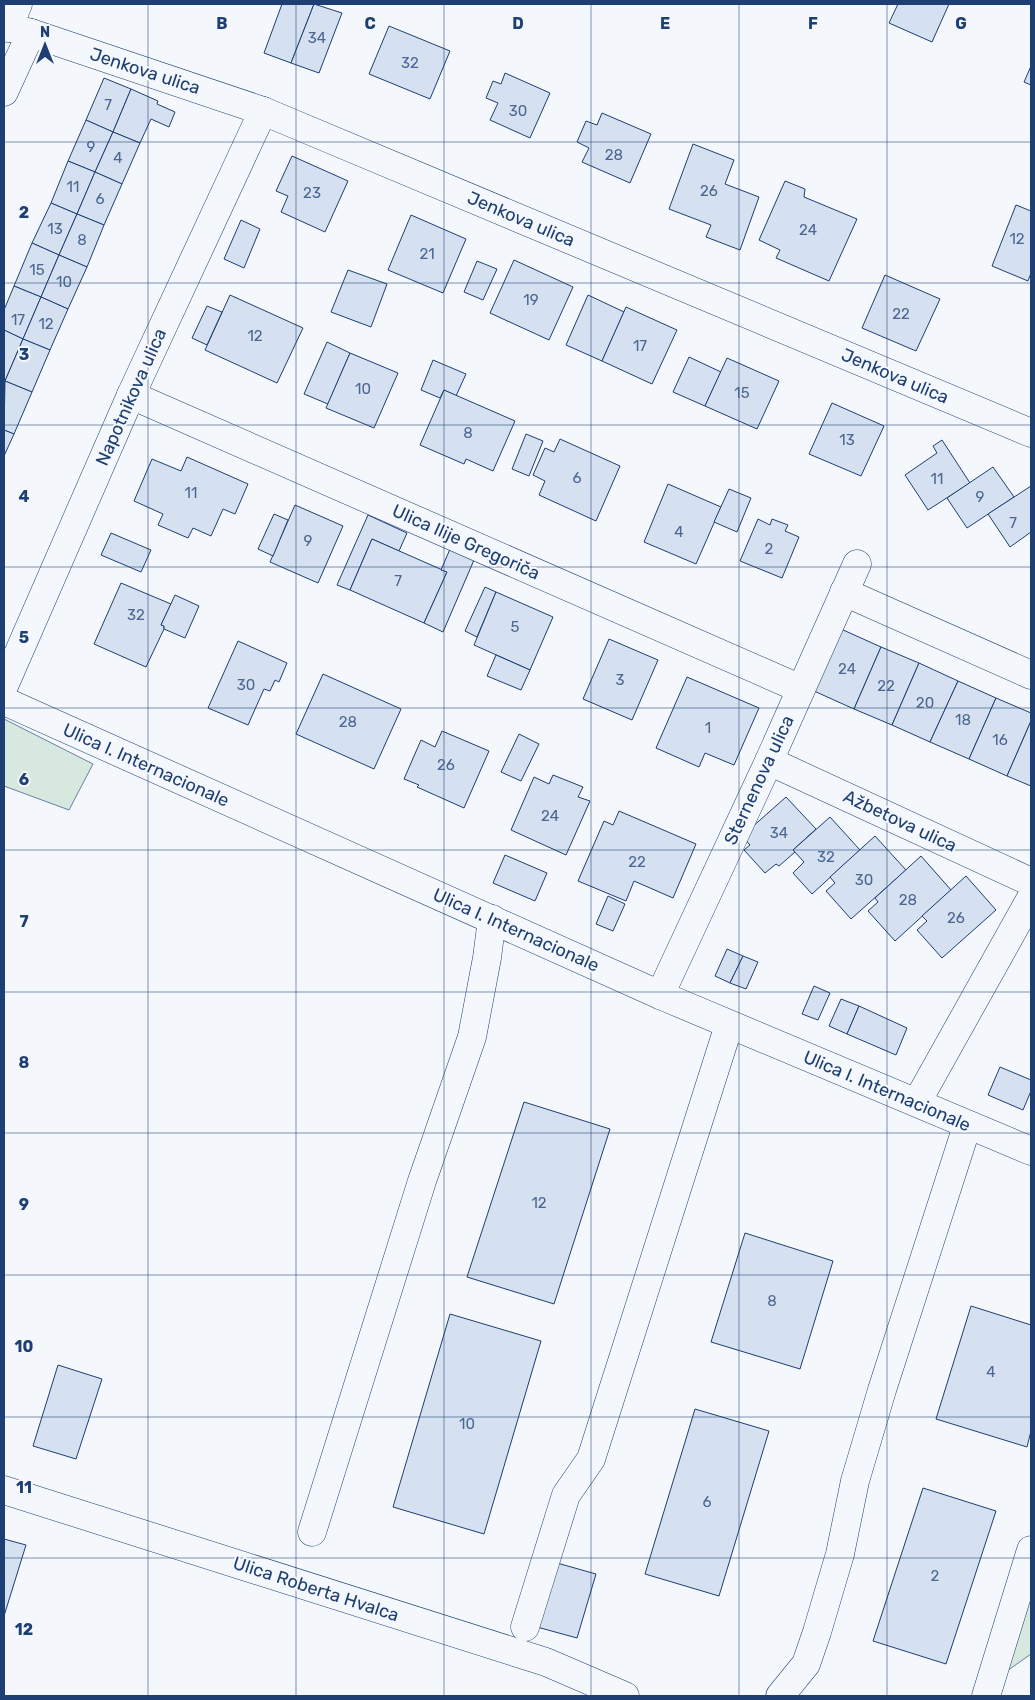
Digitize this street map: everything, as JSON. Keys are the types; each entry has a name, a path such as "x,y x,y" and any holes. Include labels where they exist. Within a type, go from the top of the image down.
{"street":[{"path":"4,92 15,23"},
{"name":"Jenkova ulica","path":"15,23 263,110 1031,433"},
{"name":"Napotnikova ulica","path":"4,686 131,395 263,110"},
{"name":"Ulica Ilije Gregoriča","path":"131,395 801,689"},
{"name":"Sternenova ulica","path":"660,995 769,761 856,564"},
{"path":"844,592 1031,675"},
{"name":"Ulica I. Internacionale","path":"4,702 660,995 917,1102 967,1126 1031,1152"},
{"name":"Ažbetova ulica","path":"769,761 1031,882"},
{"path":"917,1102 1031,898"},
{"path":"312,1532 422,1181 472,1037 487,958 492,919"},
{"path":"525,1627 566,1496 591,1459 729,1025"},
{"path":"780,1696 806,1664 817,1632 840,1554 855,1481 967,1126"},
{"name":"Ulica Roberta Hvalca","path":"4,1490 546,1662 625,1696"},
{"path":"986,1696 1031,1550"}],"shaded area":[{"path":"4,719 93,764 69,810 4,786"},
{"path":"1031,1572 1031,1654 997,1678"}],"building":[{"path":"282,4 314,4 291,63 264,53"},
{"path":"314,4 342,13 319,73 291,63"},
{"path":"898,4 949,4 932,42 889,23"},
{"path":"389,26 450,51 430,99 369,74"},
{"path":"1031,66 1031,85 1024,82"},
{"path":"505,73 550,93 530,138 490,120 498,103 486,98 493,81 501,84"},
{"path":"104,78 131,89 113,132 86,120"},
{"path":"131,89 158,101 157,104 175,112 169,127 151,119 140,143 113,132"},
{"path":"602,113 651,134 630,183 582,162 589,148 577,142 586,121 597,125"},
{"path":"86,120 113,132 95,172 68,161"},
{"path":"113,132 140,143 122,184 95,172"},
{"path":"693,144 734,160 725,184 759,197 740,250 706,237 711,225 669,209"},
{"path":"292,156 348,181 325,232 281,212 288,196 276,191"},
{"path":"68,161 95,172 77,214 51,203"},
{"path":"95,172 122,184 104,225 77,214"},
{"path":"785,181 805,189 804,197 857,219 829,281 776,258 780,250 759,240"},
{"path":"51,203 77,214 59,255 32,243"},
{"path":"1016,205 1031,211 1031,273 1028,281 992,266"},
{"path":"77,214 104,225 87,267 59,255"},
{"path":"411,215 466,239 443,293 388,270"},
{"path":"241,220 260,229 244,268 224,259"},
{"path":"32,243 59,255 41,297 14,286"},
{"path":"59,255 87,267 68,309 41,297"},
{"path":"514,260 573,287 549,340 490,313"},
{"path":"477,261 497,269 483,300 464,292"},
{"path":"348,270 387,284 371,327 331,312"},
{"path":"885,275 940,299 916,351 862,328"},
{"path":"14,286 41,297 23,339 4,330 4,310"},
{"path":"230,295 303,328 277,383 205,350"},
{"path":"588,295 624,312 602,361 566,345"},
{"path":"41,297 68,309 50,350 23,339"},
{"path":"207,306 222,312 207,345 192,338"},
{"path":"626,307 677,330 652,384 602,361"},
{"path":"4,330 23,339 5,381 4,380"},
{"path":"23,339 50,350 32,392 5,381"},
{"path":"327,342 350,353 328,404 304,394"},
{"path":"350,353 398,373 374,428 326,408"},
{"path":"689,357 721,372 705,406 673,392"},
{"path":"727,358 779,381 757,429 705,406"},
{"path":"433,360 466,374 456,396 444,390 440,398 421,390"},
{"path":"5,381 32,392 14,434 4,430"},
{"path":"444,390 515,421 493,471 466,459 464,464 420,445"},
{"path":"832,403 884,426 861,476 809,454"},
{"path":"4,430 14,434 4,456"},
{"path":"526,434 543,441 529,476 512,469"},
{"path":"560,439 620,466 596,521 539,495 545,481 533,475 545,448 554,452"},
{"path":"942,440 970,483 928,510 905,475 937,453 933,446"},
{"path":"187,457 248,484 235,514 223,509 211,536 193,528 188,538 158,525 163,514 134,501 152,459 181,471"},
{"path":"993,467 1014,497 967,528 947,498"},
{"path":"668,484 721,507 696,564 644,542"},
{"path":"1031,486 1031,532 1010,547 988,514"},
{"path":"729,489 751,498 737,532 714,522"},
{"path":"295,505 343,526 318,583 270,562"},
{"path":"274,514 288,520 273,556 258,549"},
{"path":"368,515 407,533 399,551 372,539 350,590 337,585"},
{"path":"758,519 770,525 772,519 788,525 785,531 799,537 782,578 740,561"},
{"path":"111,533 151,550 141,572 101,555"},
{"path":"372,539 447,572 424,623 350,590"},
{"path":"450,549 474,560 443,632 424,623 447,572 441,570"},
{"path":"121,583 171,604 161,625 164,626 164,629 146,667 94,644"},
{"path":"485,587 496,592 477,637 465,631"},
{"path":"496,592 553,617 530,670 474,645"},
{"path":"175,595 199,606 185,638 164,629 164,626 161,625"},
{"path":"841,629 881,647 854,709 814,691"},
{"path":"609,639 658,660 632,720 583,699"},
{"path":"238,641 287,663 279,682 275,680 270,691 264,689 248,725 208,708"},
{"path":"881,647 919,663 892,725 854,709"},
{"path":"496,655 530,670 521,690 487,676"},
{"path":"919,663 958,681 930,742 892,725"},
{"path":"323,674 401,709 374,769 296,734"},
{"path":"687,677 759,708 734,765 705,753 699,767 656,748"},
{"path":"958,681 996,698 969,759 930,742"},
{"path":"996,698 1031,713 1031,721 1007,776 969,759"},
{"path":"1031,721 1031,786 1007,776"},
{"path":"442,731 489,751 464,808 417,787 419,785 404,779 421,740 435,747"},
{"path":"519,734 539,744 521,781 501,772"},
{"path":"553,775 583,787 578,797 590,801 566,855 511,830 534,777 549,784"},
{"path":"786,797 816,829 779,866 776,864 765,873 744,850 750,845 742,836"},
{"path":"619,811 696,844 673,898 634,881 626,901 578,881 604,821 613,825"},
{"path":"830,817 860,850 812,894 793,873 804,862 793,850"},
{"path":"875,836 906,870 851,919 826,891 835,883 830,877"},
{"path":"505,855 547,873 535,901 493,883"},
{"path":"921,856 951,890 895,941 868,911 878,902 875,898"},
{"path":"966,876 996,910 942,958 917,930 927,921 922,916"},
{"path":"608,896 625,904 613,931 596,924"},
{"path":"727,949 743,956 730,983 715,976"},
{"path":"743,956 758,962 746,989 730,983"},
{"path":"814,986 830,993 818,1020 802,1014"},
{"path":"841,999 859,1006 847,1034 829,1026"},
{"path":"859,1006 907,1028 896,1055 847,1034"},
{"path":"1000,1067 1031,1080 1031,1091 1023,1110 988,1095"},
{"path":"524,1102 610,1129 554,1304 467,1277"},
{"path":"745,1233 833,1261 800,1369 711,1342"},
{"path":"971,1306 1031,1325 1031,1431 1027,1447 936,1419"},
{"path":"450,1314 541,1341 484,1534 393,1507"},
{"path":"58,1365 102,1379 76,1459 33,1446"},
{"path":"695,1409 769,1431 719,1596 645,1574"},
{"path":"923,1488 996,1511 946,1664 873,1641"},
{"path":"4,1539 26,1545 4,1616"},
{"path":"557,1563 596,1574 577,1638 537,1627"}]}
